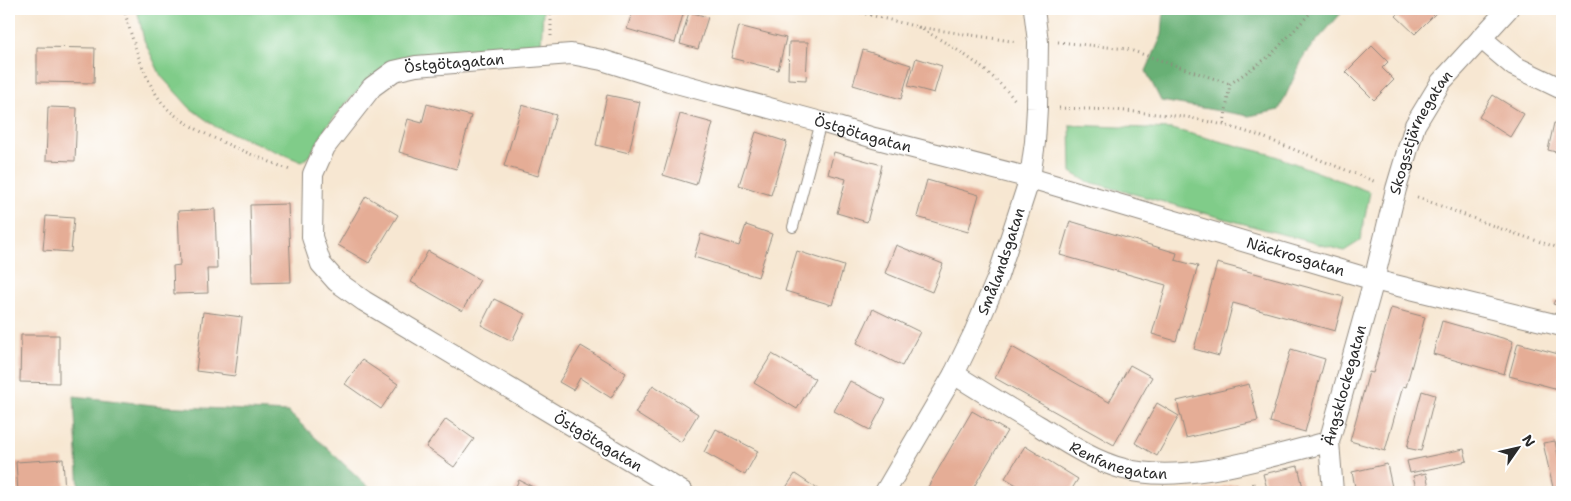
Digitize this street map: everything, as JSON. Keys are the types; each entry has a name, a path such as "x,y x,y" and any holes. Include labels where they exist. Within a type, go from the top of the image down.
{"street":[{"name":"Smålandsgatan","path":"885,492 954,374 997,279 1030,178 1037,108 1038,42 1034,9"},
{"name":"Skogsstjärnegatan","path":"1374,280 1396,189 1415,125 1441,82 1508,9"},
{"path":"1481,38 1514,66 1562,89"},
{"name":"Östgötagatan","path":"683,492 364,301 336,281 321,264 312,237 313,174 325,147 372,87 394,72 416,66 572,54 602,60 669,81 874,138 1030,178"},
{"name":"Näckrosgatan","path":"1030,178 1374,280 1562,326"},
{"name":"Ängsklockegatan","path":"1333,492 1329,442 1374,280"},
{"name":"Renfanegatan","path":"954,374 1087,454 1122,468 1140,472 1176,473 1203,471 1329,442"}],"lane":[{"path":"793,227 821,122"}],"path":[{"path":"124,9 131,36 144,69 155,91 170,112 201,132 312,180"},
{"path":"846,9 918,27 1022,43 1069,42 1127,49 1230,84"},
{"path":"1224,125 1230,84 1271,55 1314,9"},
{"path":"918,27 957,48 992,76 1018,104 1037,108 1115,110 1186,117 1224,125 1260,136 1358,176 1508,232 1562,249"}],"green space":[{"path":"137,9 254,12 285,9 543,9 541,46 442,55 357,91 327,126 310,155 302,162 216,127 190,108 161,76 144,40"},
{"path":"1164,9 1345,9 1305,54 1279,110 1249,116 1161,101 1146,71 1162,35"},
{"path":"1070,125 1172,129 1270,154 1370,192 1360,241 1344,251 1086,181 1071,172"},
{"path":"74,396 161,406 288,412 374,492 79,492"}],"building":[{"path":"633,9 677,9 684,11 675,43 627,29"},
{"path":"1403,9 1440,9 1415,34 1396,16"},
{"path":"689,12 708,17 698,49 680,44"},
{"path":"739,26 786,38 778,70 731,58"},
{"path":"789,42 808,42 806,80 788,79"},
{"path":"1372,46 1388,62 1382,68 1394,80 1374,100 1346,72"},
{"path":"37,47 95,48 94,83 37,82"},
{"path":"863,50 911,65 901,99 853,85"},
{"path":"916,58 942,66 934,93 908,86"},
{"path":"607,95 640,102 629,153 596,145"},
{"path":"1493,95 1524,114 1510,137 1479,117"},
{"path":"427,104 471,116 456,169 399,152 408,119 422,123"},
{"path":"522,105 556,115 538,176 504,166"},
{"path":"48,107 77,108 75,161 46,160"},
{"path":"680,114 713,123 696,185 663,175"},
{"path":"1554,123 1562,124 1562,162 1558,161 1560,153 1548,150"},
{"path":"756,132 787,142 771,195 739,185"},
{"path":"834,152 882,165 867,222 837,213 846,179 828,174"},
{"path":"927,180 979,195 968,232 917,217"},
{"path":"366,196 398,215 369,263 338,245"},
{"path":"288,204 291,282 252,283 250,205"},
{"path":"215,209 217,269 207,269 208,293 174,294 173,266 180,265 178,211"},
{"path":"46,216 74,218 71,252 43,250"},
{"path":"1070,221 1177,253 1175,260 1198,266 1176,341 1152,334 1166,285 1060,255"},
{"path":"746,225 772,234 758,277 694,257 701,234 739,246"},
{"path":"896,245 943,264 932,292 885,273"},
{"path":"428,251 480,280 462,311 411,282"},
{"path":"797,251 844,266 832,305 785,291"},
{"path":"1217,263 1344,297 1335,331 1233,303 1219,356 1194,349"},
{"path":"494,299 525,314 512,341 481,325"},
{"path":"1555,300 1562,302 1562,307 1553,304"},
{"path":"1391,308 1425,317 1406,387 1403,386 1385,451 1350,441 1369,372 1373,373"},
{"path":"873,309 920,332 902,366 857,343"},
{"path":"203,312 242,317 235,376 196,371"},
{"path":"1442,321 1513,341 1504,374 1433,354"},
{"path":"21,335 59,335 59,383 20,382"},
{"path":"1518,343 1562,355 1562,390 1509,376"},
{"path":"581,346 626,373 611,398 580,378 573,390 559,382"},
{"path":"1012,347 1109,402 1130,365 1152,377 1114,445 995,378"},
{"path":"1291,349 1325,359 1305,432 1270,422"},
{"path":"772,354 815,379 797,409 754,383"},
{"path":"362,360 398,384 381,409 345,384"},
{"path":"850,381 886,400 870,430 834,411"},
{"path":"1249,384 1258,421 1186,438 1177,401"},
{"path":"653,385 698,414 681,442 635,413"},
{"path":"1422,391 1435,395 1421,451 1407,448"},
{"path":"1157,403 1179,416 1157,456 1135,443"},
{"path":"972,411 1007,431 971,492 925,492"},
{"path":"446,419 474,439 454,467 426,447"},
{"path":"716,429 758,451 745,475 704,452"},
{"path":"1555,441 1562,474 1562,492 1554,492 1543,443"},
{"path":"1025,446 1078,479 1070,492 1028,492 1005,478"},
{"path":"1464,449 1467,461 1410,473 1407,461"},
{"path":"63,459 65,492 18,492 16,462"},
{"path":"1387,464 1393,492 1356,492 1352,472"},
{"path":"1298,466 1304,492 1268,492 1263,474"},
{"path":"1426,473 1430,492 1417,492 1413,476"},
{"path":"795,474 822,492 783,492"},
{"path":"519,480 543,492 513,492"},
{"path":"1237,484 1239,492 1202,492 1202,491"}]}
